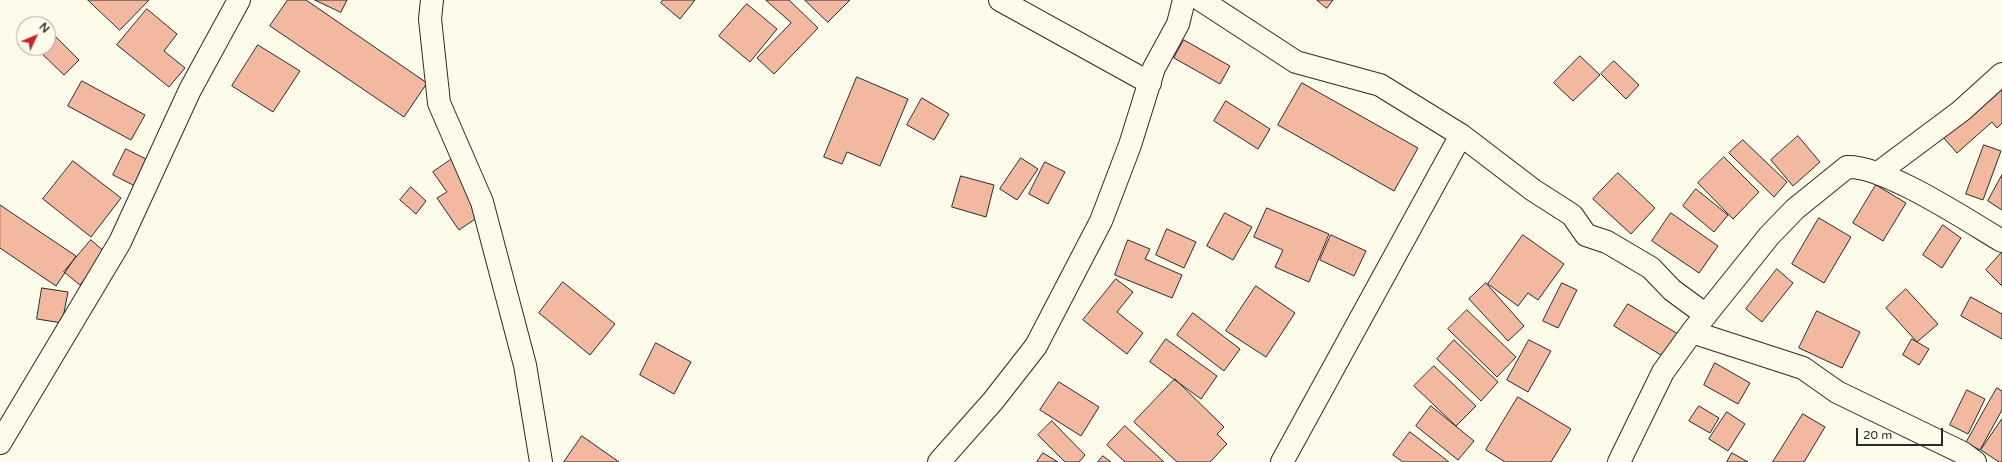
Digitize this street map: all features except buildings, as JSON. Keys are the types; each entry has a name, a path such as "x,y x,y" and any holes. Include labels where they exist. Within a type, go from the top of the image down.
{"street":[{"path":"0,443 120,242 190,90 239,0"},
{"path":"432,0 430,19 439,103 482,202 525,366 541,462"},
{"path":"1000,0 1150,82"},
{"path":"939,462 993,401 1036,346 1101,221 1130,144 1154,68 1178,24 1184,0"},
{"path":"1201,0 1296,62 1380,85 1462,135 1533,190 1572,215 1586,234 1607,242 1651,268 1672,290 1706,315"},
{"path":"1878,173 1961,110 2002,74"},
{"path":"1282,462 1462,135"},
{"path":"1619,462 1663,372 1692,332 1769,236 1795,209 1847,167 1856,167 1878,173 1917,192 2002,241"},
{"path":"1692,332 1803,368 1837,392 1963,453 1975,462"}]}
